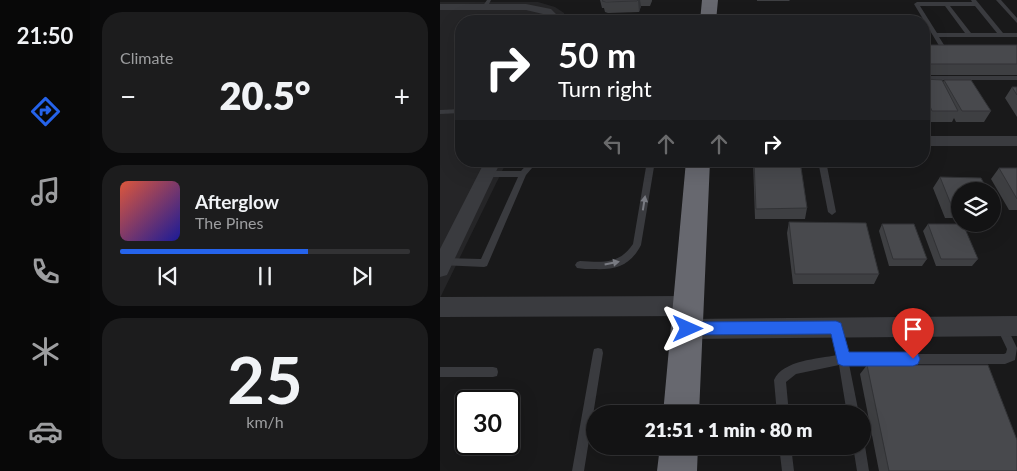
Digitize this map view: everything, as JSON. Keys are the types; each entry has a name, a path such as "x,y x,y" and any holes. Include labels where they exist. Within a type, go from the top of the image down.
{"highway":[{"path":"709,15 710,0"},
{"path":"682,405 698,167"},
{"path":"677,471 678,455"}],"street":[{"path":"440,7 487,3 535,8 550,15"},
{"path":"930,142 1017,141"},
{"path":"442,266 490,167"},
{"path":"440,307 688,317 836,328 1009,326"}],"lane":[{"path":"998,0 1017,21"},
{"path":"915,2 946,4 974,2 1001,35"},
{"path":"915,2 923,15"},
{"path":"946,4 969,35"},
{"path":"930,27 943,48"},
{"path":"935,35 1017,35"},
{"path":"933,48 952,48"},
{"path":"930,78 1017,78"},
{"path":"440,112 455,111"},
{"path":"490,167 524,174"},
{"path":"442,266 484,263 524,174 529,167"},
{"path":"580,265 618,263 631,256 637,245 650,167"},
{"path":"823,167 832,212"},
{"path":"782,405 780,380 793,369 843,359 1005,359 1010,356 1012,349 1009,326"},
{"path":"836,328 851,405"},
{"path":"578,471 598,353"},
{"path":"440,372 493,372"},
{"path":"787,455 788,471"},
{"path":"860,455 863,471"}],"shaded area":[{"path":"440,2 538,2 555,7 564,15 455,15 455,167 504,167 440,298"}],"building":[{"path":"603,0 638,0 606,2"},
{"path":"930,45 1017,45 1017,64 930,64"},
{"path":"930,79 942,80 958,111 932,111 930,106"},
{"path":"944,80 971,80 991,111 962,111"},
{"path":"1012,87 1017,87 1017,95"},
{"path":"754,167 801,167 807,208 756,209"},
{"path":"999,168 1017,168 1017,199"},
{"path":"940,177 981,178 983,182 951,182 951,204"},
{"path":"789,222 866,223 879,274 795,274"},
{"path":"882,224 914,224 927,259 893,259"},
{"path":"928,224 951,224 951,232 966,232 978,259 941,259"},
{"path":"867,365 988,365 1017,440 1017,471 889,471"}],"route":[{"path":"688,329 836,328 843,359 913,359"}]}
